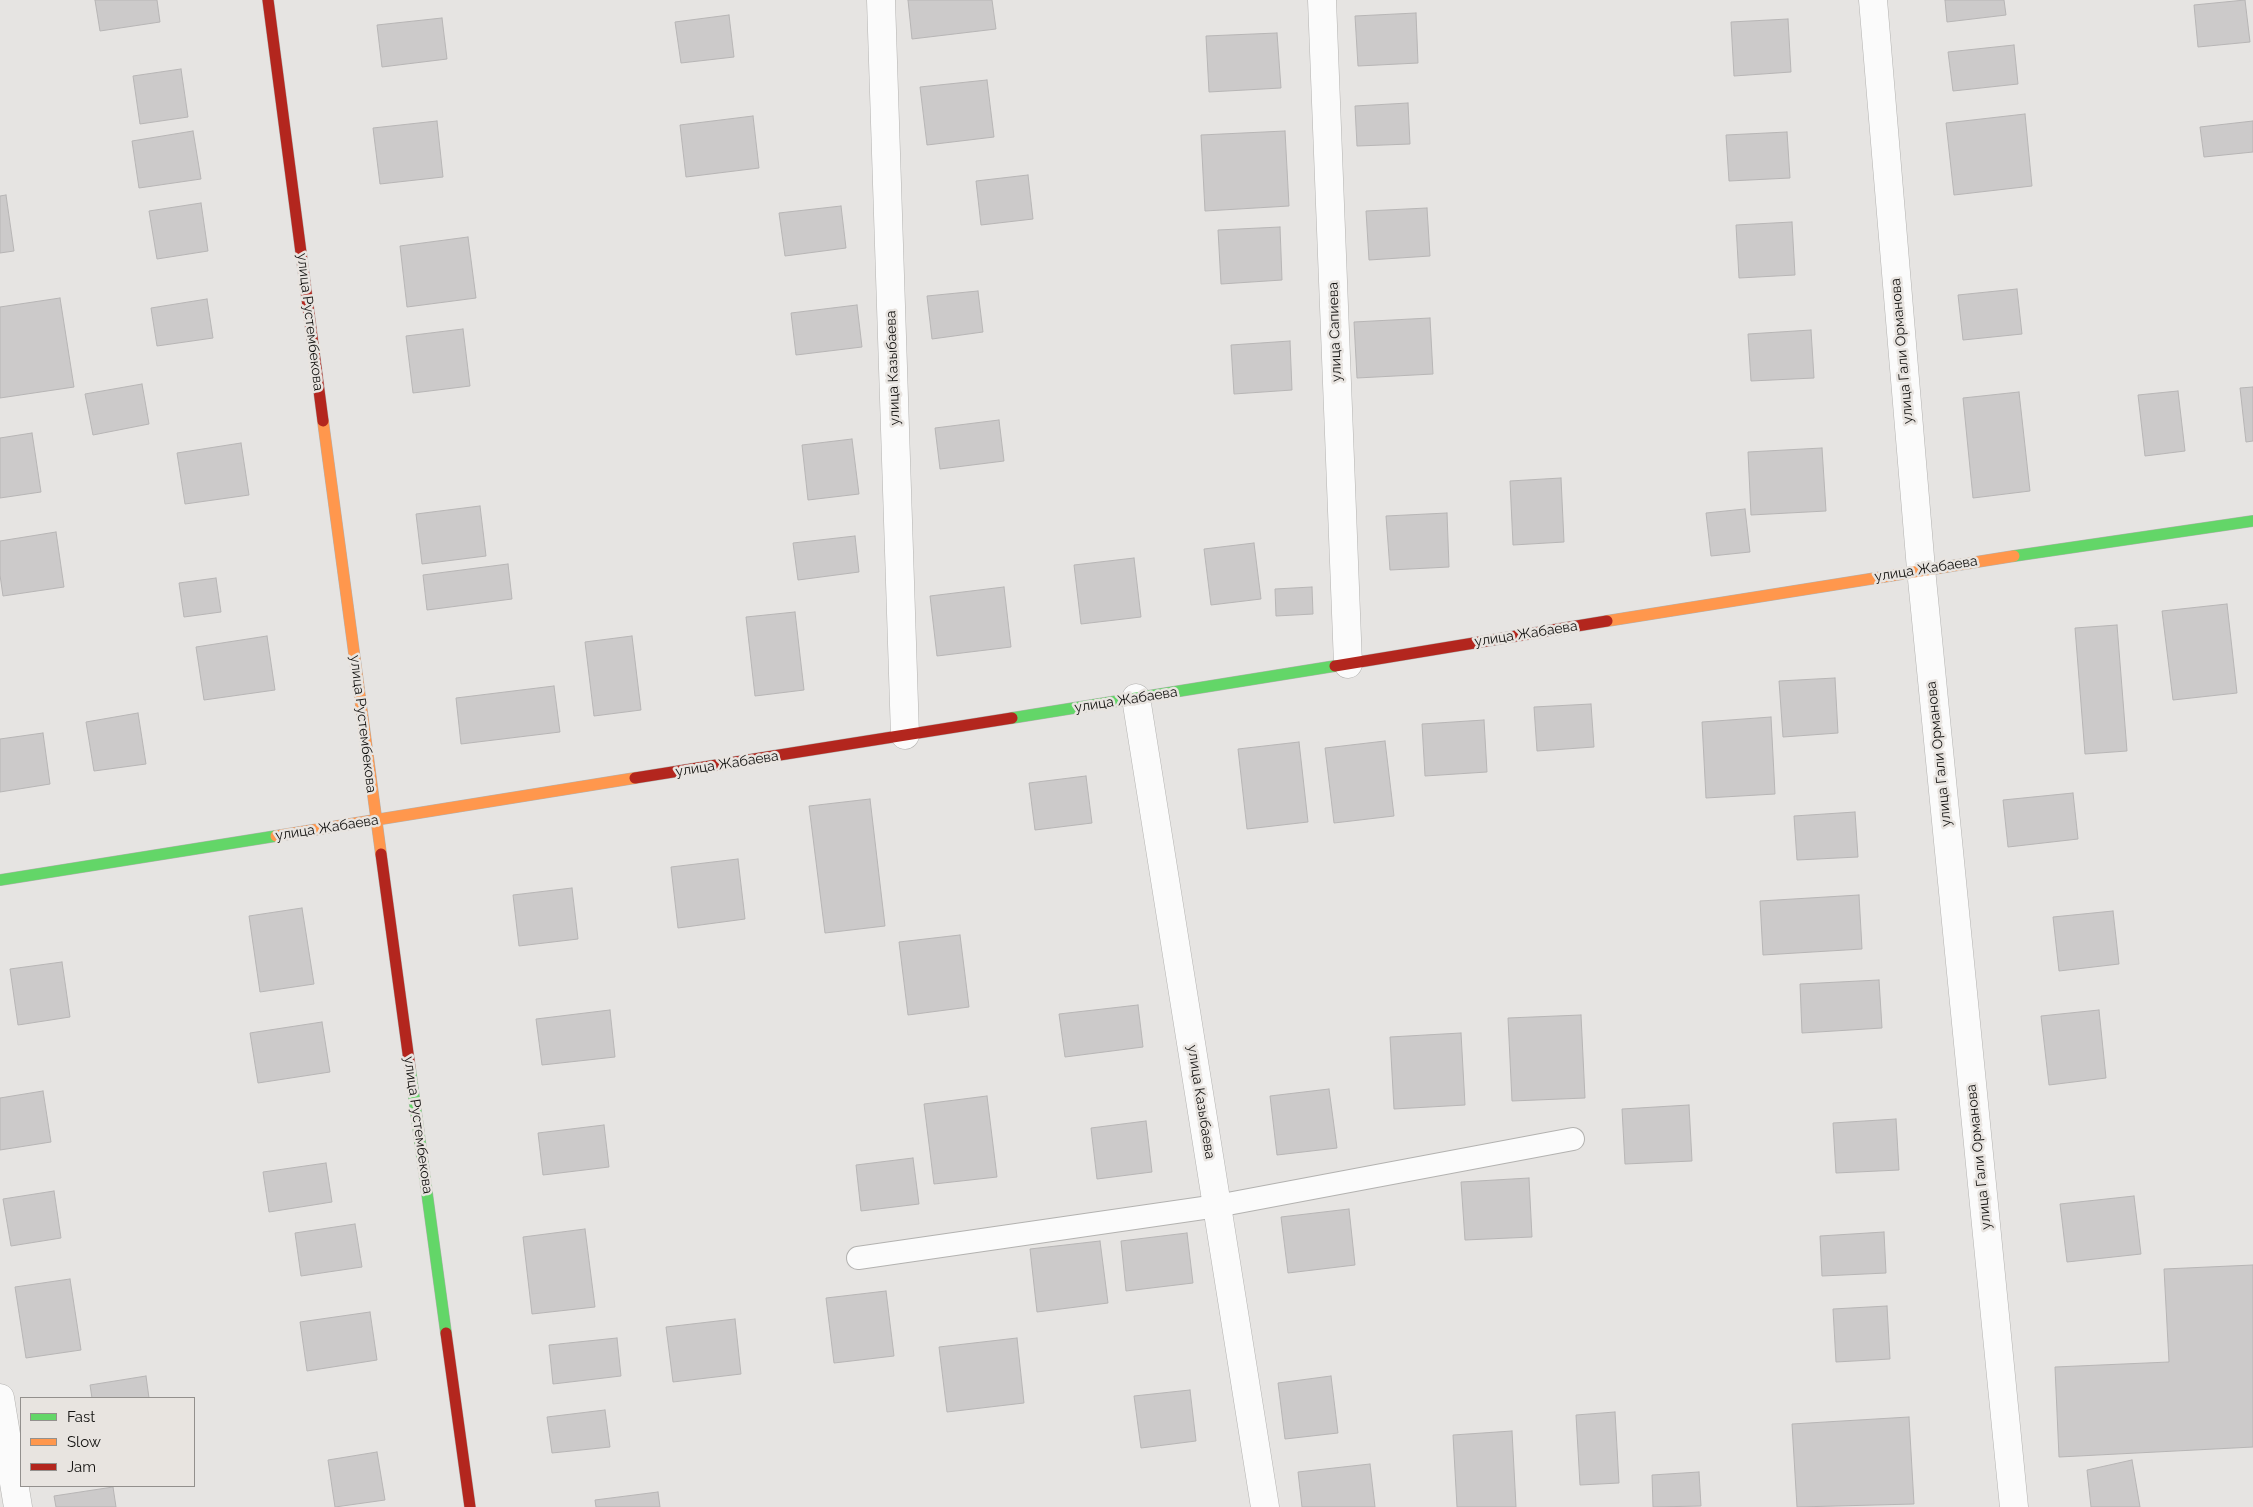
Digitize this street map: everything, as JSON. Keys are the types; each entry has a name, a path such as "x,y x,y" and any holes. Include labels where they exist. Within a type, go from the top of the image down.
{"street":[{"name":"улица Рустембекова","path":"268,0 376,820 470,1507"},
{"name":"улица Казыбаева","path":"881,0 905,735"},
{"name":"улица Сапиева","path":"1322,0 1348,664"},
{"name":"улица Гали Орманова","path":"1873,0 1920,569 2014,1507"},
{"name":"улица Жабаева","path":"0,880 1348,664 1920,569 2253,521"},
{"name":"улица Казыбаева","path":"1136,698 1265,1507"},
{"path":"0,1398 18,1507"}],"lane":[{"path":"858,1258 1217,1206 1573,1139"}],"building":[{"path":"95,0 157,0 160,22 100,31"},
{"path":"908,0 992,0 996,29 912,39"},
{"path":"1945,0 2004,0 2006,15 1947,22"},
{"path":"2245,0 2250,42 2198,47 2194,5"},
{"path":"1416,13 1418,63 1358,66 1355,16"},
{"path":"729,15 734,57 681,63 675,22"},
{"path":"442,18 447,59 382,67 377,25"},
{"path":"1788,19 1791,72 1734,76 1731,22"},
{"path":"1277,33 1281,88 1209,92 1206,36"},
{"path":"2014,45 2018,84 1953,91 1948,52"},
{"path":"181,69 188,117 140,124 133,76"},
{"path":"987,80 994,137 927,145 920,87"},
{"path":"1408,103 1410,144 1357,146 1355,106"},
{"path":"2025,114 2032,186 1954,195 1946,123"},
{"path":"753,116 759,168 686,177 680,125"},
{"path":"437,121 443,177 380,184 373,128"},
{"path":"2253,121 2253,152 2204,157 2200,127"},
{"path":"193,131 201,179 139,188 132,141"},
{"path":"1285,131 1289,206 1205,211 1201,135"},
{"path":"1787,132 1790,178 1729,181 1726,135"},
{"path":"1028,175 1033,219 981,225 976,181"},
{"path":"6,195 14,251 0,253 0,196"},
{"path":"201,203 208,251 157,259 149,211"},
{"path":"841,206 846,248 785,256 779,213"},
{"path":"1427,208 1430,256 1369,260 1366,211"},
{"path":"1792,222 1795,275 1739,278 1736,225"},
{"path":"1280,227 1282,280 1221,284 1218,230"},
{"path":"468,237 476,298 407,307 400,246"},
{"path":"2017,289 2022,334 1963,340 1958,295"},
{"path":"978,291 983,332 932,339 927,296"},
{"path":"60,298 74,387 0,398 0,307"},
{"path":"207,299 213,338 157,346 151,308"},
{"path":"857,305 862,347 796,355 791,313"},
{"path":"1430,318 1433,374 1357,378 1354,322"},
{"path":"463,329 470,386 413,393 406,336"},
{"path":"1811,330 1814,378 1751,381 1748,334"},
{"path":"1290,341 1292,390 1234,394 1231,345"},
{"path":"142,384 149,424 93,435 85,394"},
{"path":"2253,387 2253,441 2246,442 2240,388"},
{"path":"2178,391 2185,451 2145,456 2138,395"},
{"path":"2019,392 2030,491 1973,498 1963,398"},
{"path":"999,420 1004,461 940,469 935,428"},
{"path":"32,433 41,492 0,498 0,438"},
{"path":"852,439 859,494 808,500 802,445"},
{"path":"241,443 249,495 185,504 177,453"},
{"path":"1822,448 1826,511 1751,515 1748,452"},
{"path":"1561,478 1564,542 1513,545 1510,481"},
{"path":"480,506 486,556 422,564 416,514"},
{"path":"1745,509 1750,552 1711,556 1706,513"},
{"path":"1447,513 1449,567 1390,570 1386,516"},
{"path":"56,532 64,587 3,596 0,575 0,541"},
{"path":"855,536 859,572 798,580 793,543"},
{"path":"1254,543 1261,599 1211,605 1204,549"},
{"path":"1134,558 1141,617 1081,624 1074,565"},
{"path":"508,564 512,599 427,610 423,575"},
{"path":"216,578 221,612 184,617 179,583"},
{"path":"1004,587 1011,647 937,656 930,596"},
{"path":"1312,587 1313,614 1276,616 1275,589"},
{"path":"2227,604 2237,693 2173,700 2162,611"},
{"path":"795,612 804,690 755,696 746,617"},
{"path":"2117,625 2127,751 2085,754 2075,628"},
{"path":"267,636 275,690 204,700 196,647"},
{"path":"632,636 641,710 594,716 585,642"},
{"path":"1835,678 1838,733 1783,737 1779,681"},
{"path":"554,686 560,732 461,744 456,698"},
{"path":"1591,704 1594,747 1537,751 1534,707"},
{"path":"138,713 146,764 94,771 86,722"},
{"path":"1771,717 1775,794 1706,798 1702,722"},
{"path":"1484,720 1487,772 1425,776 1422,724"},
{"path":"43,733 50,784 0,792 0,739"},
{"path":"1385,741 1394,816 1334,823 1325,748"},
{"path":"1299,742 1308,822 1247,829 1238,749"},
{"path":"1086,776 1092,823 1035,830 1029,783"},
{"path":"2073,793 2078,839 2008,847 2003,800"},
{"path":"870,799 885,926 825,933 809,806"},
{"path":"1855,812 1858,857 1797,860 1794,816"},
{"path":"738,859 745,919 678,928 671,867"},
{"path":"572,888 578,939 519,946 513,895"},
{"path":"1859,895 1862,949 1763,955 1760,901"},
{"path":"302,908 314,984 260,992 249,916"},
{"path":"2113,911 2119,964 2059,971 2053,917"},
{"path":"960,935 969,1007 908,1015 899,942"},
{"path":"62,962 70,1017 18,1025 10,969"},
{"path":"1879,980 1882,1028 1802,1033 1800,984"},
{"path":"1138,1005 1143,1047 1065,1057 1059,1014"},
{"path":"610,1010 615,1057 542,1065 536,1019"},
{"path":"2099,1010 2106,1078 2049,1085 2041,1016"},
{"path":"1581,1015 1585,1098 1512,1101 1508,1018"},
{"path":"322,1022 330,1072 258,1083 250,1033"},
{"path":"1461,1033 1465,1105 1394,1109 1390,1037"},
{"path":"1329,1089 1337,1148 1277,1155 1270,1096"},
{"path":"43,1091 51,1142 0,1150 0,1098"},
{"path":"987,1096 997,1177 934,1184 924,1104"},
{"path":"1689,1105 1692,1161 1625,1164 1622,1109"},
{"path":"1896,1119 1899,1170 1836,1173 1833,1123"},
{"path":"1146,1121 1152,1172 1097,1179 1091,1128"},
{"path":"604,1125 609,1167 543,1175 538,1133"},
{"path":"913,1158 919,1204 861,1211 856,1165"},
{"path":"326,1163 332,1202 269,1212 263,1172"},
{"path":"1529,1178 1532,1237 1465,1240 1461,1182"},
{"path":"54,1191 61,1238 11,1246 3,1199"},
{"path":"2134,1196 2141,1254 2067,1262 2060,1204"},
{"path":"1349,1209 1355,1265 1288,1273 1281,1217"},
{"path":"355,1224 362,1267 301,1276 295,1233"},
{"path":"585,1229 595,1307 532,1314 523,1237"},
{"path":"1884,1232 1886,1273 1822,1276 1820,1236"},
{"path":"1187,1233 1193,1283 1126,1291 1121,1241"},
{"path":"1100,1241 1108,1303 1037,1312 1030,1249"},
{"path":"2253,1265 2253,1447 2059,1457 2055,1367 2169,1362 2164,1269"},
{"path":"70,1279 81,1350 26,1358 15,1287"},
{"path":"886,1291 894,1356 834,1363 826,1298"},
{"path":"1887,1306 1890,1359 1836,1362 1833,1309"},
{"path":"370,1312 377,1360 307,1371 300,1322"},
{"path":"735,1319 741,1374 673,1382 666,1327"},
{"path":"617,1338 621,1376 553,1384 549,1345"},
{"path":"1017,1338 1024,1403 947,1412 939,1347"},
{"path":"146,1376 149,1397 92,1397 90,1385"},
{"path":"1331,1376 1338,1433 1285,1439 1278,1383"},
{"path":"1190,1390 1196,1441 1141,1448 1134,1396"},
{"path":"605,1410 610,1447 552,1453 547,1417"},
{"path":"1615,1412 1619,1483 1580,1485 1576,1415"},
{"path":"1909,1417 1914,1504 1797,1507 1792,1424"},
{"path":"1512,1431 1516,1507 1457,1507 1453,1435"},
{"path":"377,1452 385,1500 335,1507 328,1460"},
{"path":"2132,1460 2140,1507 2091,1507 2087,1470"},
{"path":"1370,1464 1375,1507 1302,1507 1298,1472"},
{"path":"1699,1472 1701,1506 1653,1507 1652,1475"},
{"path":"113,1487 116,1507 56,1507 54,1496"},
{"path":"658,1492 660,1507 596,1507 595,1500"}],"traffic: fast":[{"path":"2014,556 2253,521"},
{"path":"1012,718 1335,666"},
{"path":"0,880 276,836"},
{"path":"410,1068 446,1333"}],"traffic: slow":[{"path":"323,421 381,854"},
{"path":"1607,621 2014,556"},
{"path":"276,836 635,778"}],"traffic: jam":[{"path":"268,0 323,421"},
{"path":"1335,666 1607,621"},
{"path":"635,778 1012,718"},
{"path":"381,854 410,1068"},
{"path":"446,1333 470,1507"}]}
